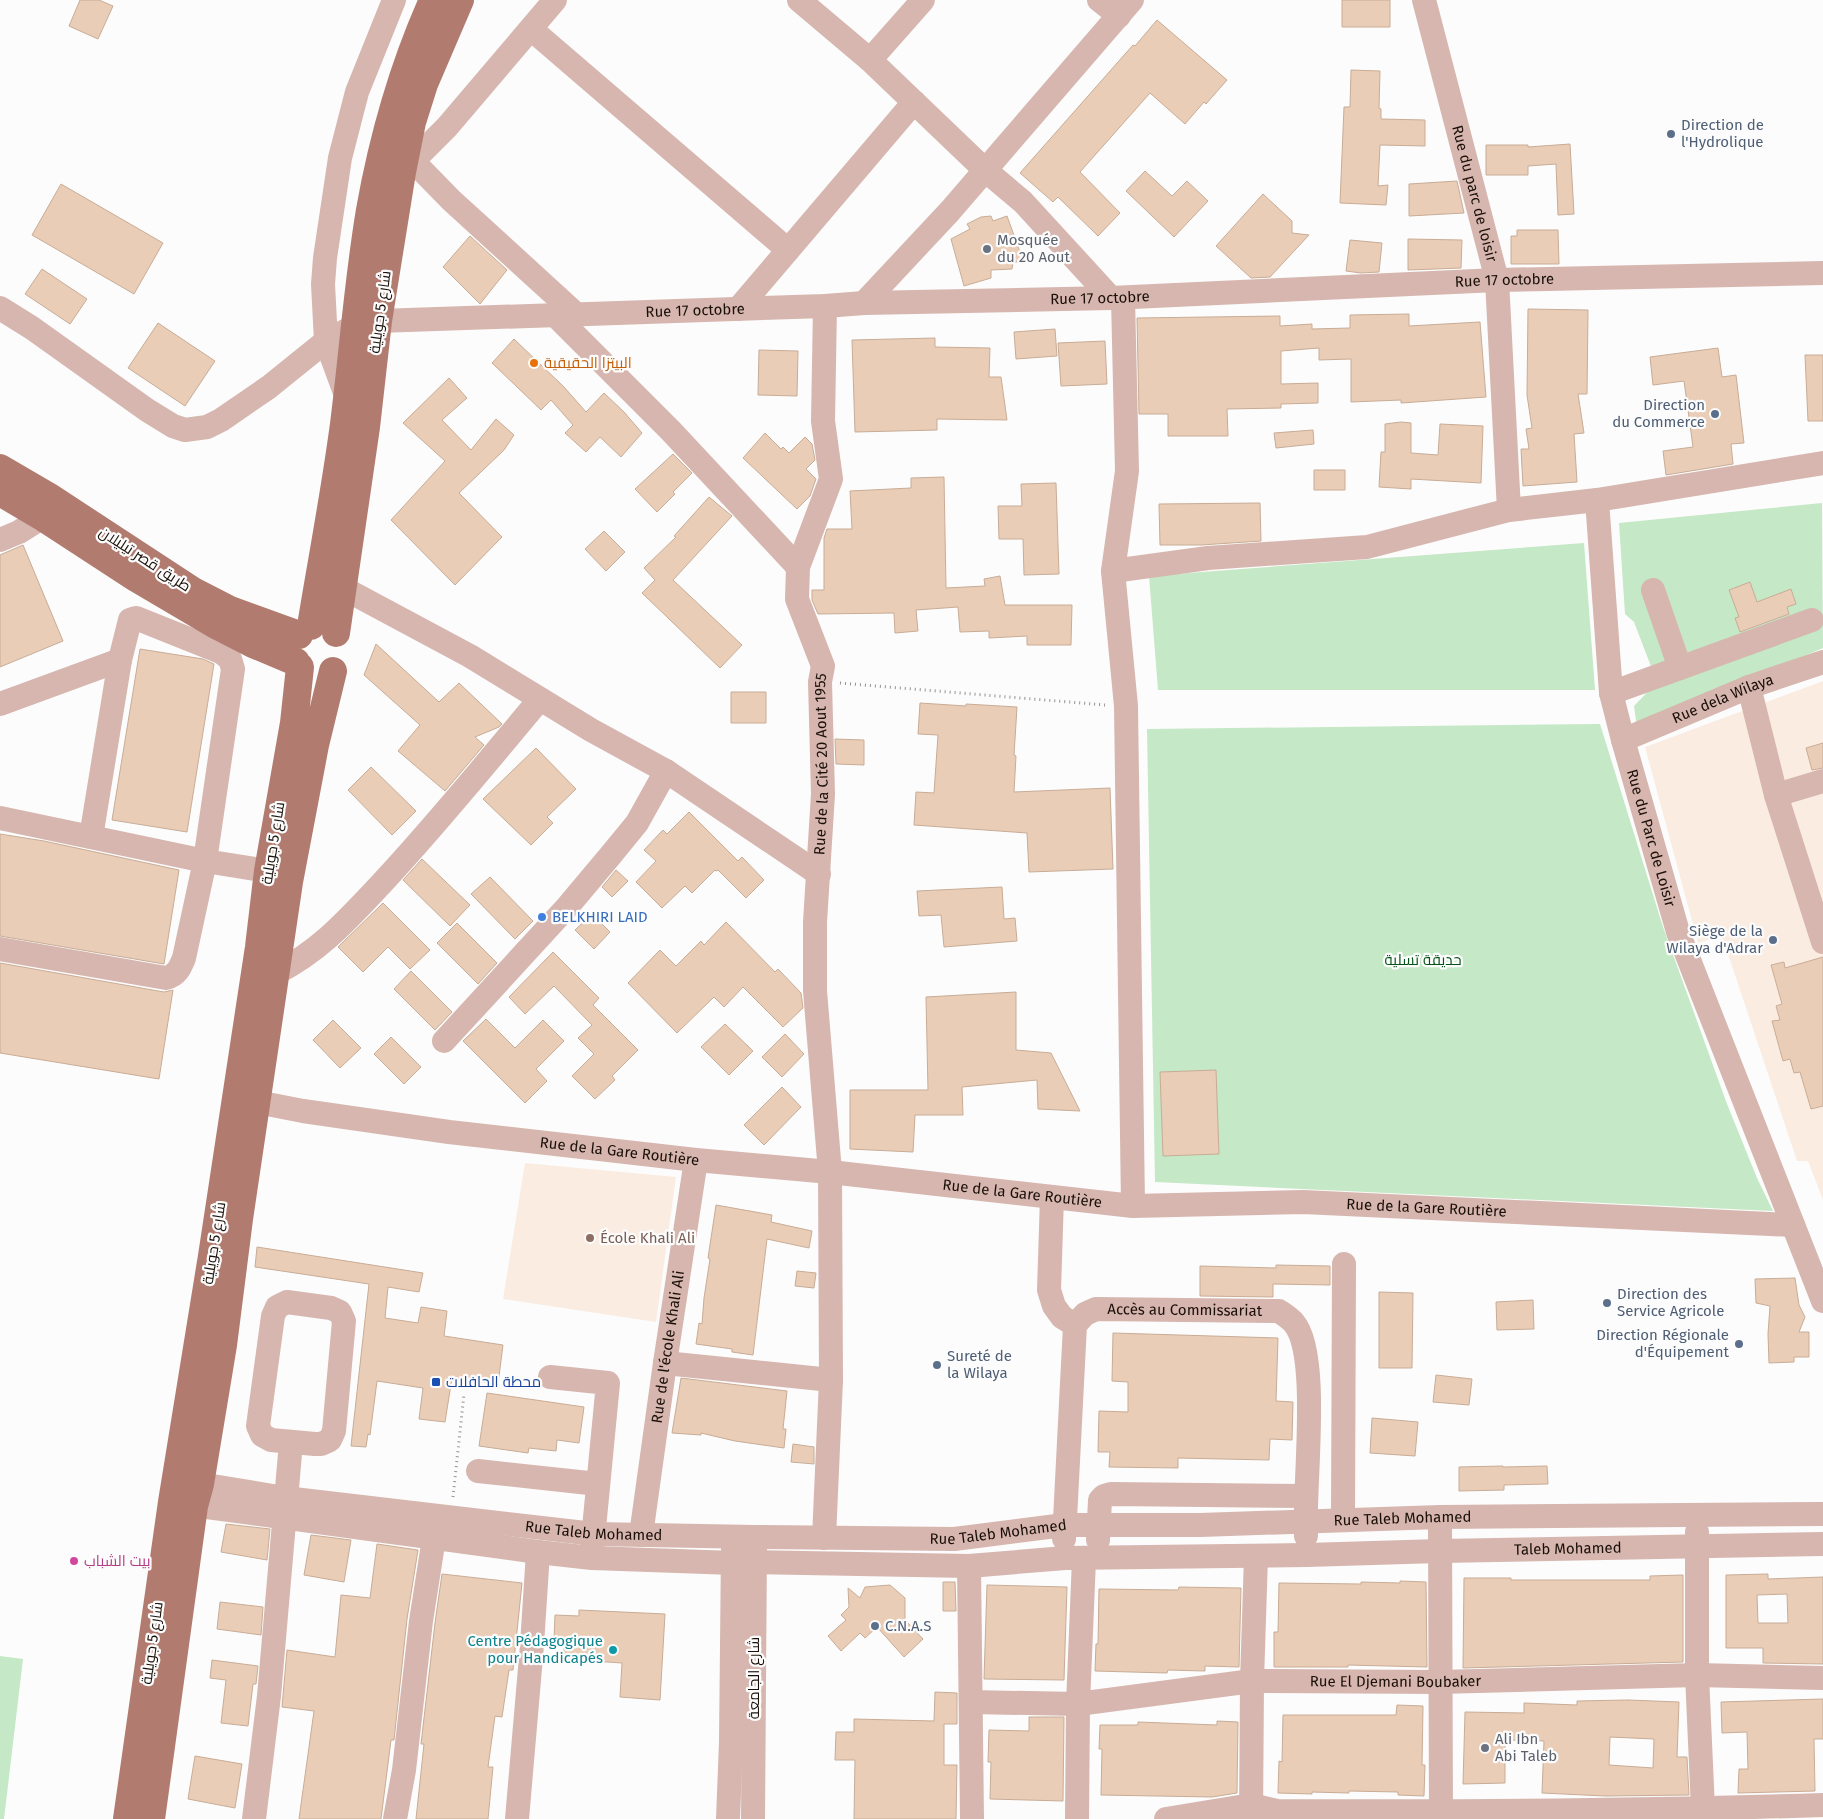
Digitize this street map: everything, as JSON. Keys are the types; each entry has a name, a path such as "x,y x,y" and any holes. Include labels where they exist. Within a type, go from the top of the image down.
{"main road":[{"name":"شارع 5 جويلية","path":"315,631 343,588 366,427 366,324 370,211 386,135 406,67 417,35 433,0"},
{"name":"شارع 5 جويلية","path":"315,631 346,398 408,166 412,122 424,84 460,0"},
{"name":"طريق قصر تيليلان","path":"0,468 8,493 53,511 193,591 230,610 315,631"},
{"name":"طريق قصر تيليلان","path":"53,511 151,588 214,624 298,664"},
{"path":"315,631 342,644 343,652 342,659 333,671 319,676 305,672 298,664 293,648 315,631"},
{"name":"شارع 5 جويلية","path":"151,1819 212,1256 259,947 268,871 294,723 298,664"},
{"name":"شارع 5 جويلية","path":"127,1819 185,1493 223,1344 239,1219 292,862 315,745 333,671"}],"street":[{"path":"346,398 326,341 324,266 340,158 357,92 394,0"},
{"path":"555,0 447,127 408,166 451,200 566,315 798,567"},
{"path":"799,0 870,60 985,170 1024,202 1117,298 1127,471 1113,571 1126,706 1133,1206"},
{"path":"870,60 922,0"},
{"path":"864,303 950,211 1126,8 1099,0"},
{"name":"Rue du parc de loisir","path":"1424,0 1498,280 1509,510"},
{"path":"531,28 788,250"},
{"path":"738,309 914,102"},
{"name":"Rue 17 octobre","path":"366,324 864,303 1117,298 1498,280 1823,273"},
{"name":"Rue de la Cité 20 Aout 1955","path":"824,1538 831,1380 830,1172 815,991 816,922 823,794 820,682 823,666 797,599 798,567 831,478 823,421 825,306"},
{"path":"0,308 32,328 147,410 173,426 185,430 207,426 220,420 269,386 326,341 366,324"},
{"path":"1113,571 1208,558 1367,547 1509,510 1597,500 1823,463"},
{"name":"Rue du Parc de Loisir","path":"1597,500 1611,693 1623,740 1678,932 1823,1301"},
{"path":"0,540 19,532 53,511"},
{"path":"343,588 470,656 590,730 666,771 819,874"},
{"path":"1653,590 1680,668"},
{"path":"0,949 161,977 172,976 179,971 184,958 205,861 233,669 230,659 221,652 134,618 130,620 120,660 92,837"},
{"path":"1611,693 1812,620"},
{"path":"0,704 120,660"},
{"name":"Rue dela Wilaya","path":"1623,740 1749,688 1823,662"},
{"path":"1749,688 1776,795 1823,942"},
{"path":"276,973 295,963 330,937 417,846 540,699"},
{"path":"444,1041 568,906 610,856 637,823 666,771"},
{"path":"1776,795 1823,781"},
{"path":"0,818 205,861 268,871"},
{"name":"Rue de la Gare Routière","path":"257,1102 303,1111 450,1132 1133,1206 1303,1202 1793,1225"},
{"name":"Rue de l'école Khali Ali","path":"641,1535 696,1160"},
{"path":"1052,1197 1048,1290 1054,1306 1062,1318 1075,1325 1064,1525 1082,1558"},
{"path":"1343,1520 1344,1264"},
{"path":"286,1302 331,1308 340,1312 344,1321 334,1431 330,1440 321,1444 291,1442 266,1438 259,1431 258,1426 273,1316 277,1307 286,1302"},
{"name":"Accès au Commissariat","path":"1075,1325 1085,1314 1096,1309 1279,1310 1294,1323 1302,1341 1309,1381 1305,1522 1307,1555"},
{"path":"665,1363 831,1380"},
{"path":"550,1376 608,1383 592,1558"},
{"path":"254,1819 269,1696 291,1442"},
{"path":"478,1471 598,1484"},
{"name":"Rue Taleb Mohamed","path":"185,1493 284,1508 434,1538 592,1558 744,1563 968,1566 1082,1558 1439,1551"},
{"path":"1077,1819 1082,1558 1098,1525 1100,1500 1104,1496 1111,1494 1306,1496"},
{"path":"1157,1556 1160,1494"},
{"path":"1200,1557 1202,1495"},
{"name":"Rue Taleb Mohamed","path":"284,1508 450,1517 594,1534 954,1539 1064,1525 1200,1525 1440,1517 1823,1514"},
{"path":"1697,1515 1698,1675 1703,1809"},
{"path":"1440,1517 1441,1816"},
{"path":"744,1536 744,1563"},
{"path":"395,1819 404,1770 421,1621 434,1538"},
{"path":"1696,1546 1823,1544"},
{"name":"Taleb Mohamed","path":"1439,1551 1696,1546"},
{"path":"517,1819 538,1552"},
{"path":"1251,1812 1252,1681 1256,1556"},
{"name":"شارع الجامعة","path":"728,1819 744,1563"},
{"name":"شارع الجامعة","path":"744,1563 753,1819"},
{"path":"968,1566 972,1819"},
{"name":"Rue El Djemani Boubaker","path":"971,1702 1078,1704 1252,1681 1440,1682 1698,1675 1823,1678"},
{"path":"1166,1819 1277,1811 1441,1816 1823,1805"}],"path":[{"path":"820,682 1126,706"},
{"path":"450,1517 464,1394"}],"shaded area":[{"name":"Siège de la Wilaya d'Adrar","path":"1823,681 1823,1200 1808,1161 1797,1161 1722,936 1698,943 1645,747"},
{"name":"École Khali Ali","path":"525,1163 676,1177 656,1322 503,1299"}],"green space":[{"path":"1822,503 1823,648 1637,728 1634,706 1657,682 1634,622 1625,614 1619,523"},
{"path":"1584,543 1595,690 1158,690 1149,576"},
{"name":"حديقة تسلية","path":"1600,724 1663,927 1727,1104 1757,1178 1773,1211 1155,1182 1147,729"},
{"path":"0,1656 23,1659 4,1819 0,1819"}],"building":[{"path":"80,0 99,0 113,6 98,39 69,26"},
{"path":"1342,0 1390,0 1390,27 1342,27"},
{"path":"1157,20 1227,80 1185,124 1150,93 1080,172 1120,213 1098,236 1058,197 1053,202 1020,173"},
{"path":"1351,70 1380,71 1379,108 1381,109 1381,119 1425,120 1425,146 1380,145 1378,186 1388,185 1386,205 1340,203 1344,107 1350,107"},
{"path":"1570,144 1574,214 1558,215 1556,164 1528,166 1528,175 1486,175 1486,145 1528,145 1528,147"},
{"path":"1145,171 1172,196 1187,181 1208,201 1174,237 1126,191"},
{"path":"1457,181 1464,213 1409,216 1409,184"},
{"path":"61,184 163,243 134,294 32,235"},
{"path":"1263,194 1292,221 1292,233 1309,235 1270,277 1251,278 1216,246"},
{"name":"Mosquée du 20 Aout","path":"991,216 993,221 1007,216 1023,260 1013,263 1012,269 991,270 991,278 964,286 951,239 970,229 967,224 981,217"},
{"path":"1517,230 1558,230 1559,264 1511,264 1511,236 1517,236"},
{"path":"470,236 507,270 480,304 443,267"},
{"path":"1408,239 1462,240 1461,268 1408,270"},
{"path":"1350,240 1382,243 1379,272 1361,273 1346,271"},
{"path":"42,269 87,299 70,324 25,294"},
{"path":"1528,309 1588,310 1587,394 1578,394 1584,433 1574,434 1577,482 1523,486 1521,449 1529,449 1526,429 1532,428 1527,395"},
{"path":"1409,314 1409,326 1480,322 1486,397 1401,403 1401,400 1351,402 1351,359 1319,360 1319,348 1281,351 1281,384 1318,383 1318,403 1281,404 1281,408 1227,409 1228,436 1168,436 1168,414 1139,414 1137,318 1280,316 1280,326 1312,324 1312,329 1350,328 1350,315"},
{"path":"158,323 215,361 185,406 128,368"},
{"path":"1055,329 1057,356 1016,359 1014,332"},
{"path":"935,338 935,347 990,348 989,377 1001,377 1007,420 937,419 937,430 855,432 852,340"},
{"path":"514,339 564,387 586,412 604,393 624,412 642,433 621,457 600,437 586,452 565,433 573,425 551,400 541,410 492,363"},
{"path":"1105,341 1107,384 1061,386 1058,343"},
{"name":"Direction du Commerce","path":"1718,348 1722,377 1736,375 1744,443 1731,444 1733,464 1666,475 1663,451 1693,447 1684,381 1653,385 1650,357"},
{"path":"759,350 798,351 797,396 758,395"},
{"path":"1805,355 1823,355 1823,421 1808,421"},
{"path":"449,378 467,398 442,420 471,450 496,419 514,435 504,450 459,493 502,537 455,585 391,520 445,461 403,423"},
{"path":"1411,423 1411,453 1438,455 1440,424 1483,426 1481,483 1411,479 1411,489 1379,487 1381,452 1385,452 1385,424"},
{"path":"1313,430 1314,444 1276,448 1274,433"},
{"path":"765,433 781,449 783,447 789,453 805,437 812,444 815,460 806,469 816,479 810,496 797,509 743,458"},
{"path":"673,454 692,473 657,512 635,489"},
{"path":"1314,470 1345,470 1345,490 1314,490"},
{"path":"944,477 946,588 985,586 984,579 1000,576 1005,605 1072,605 1071,645 1027,645 1027,636 989,638 989,631 960,632 958,607 916,610 918,631 895,633 894,613 818,614 812,600 812,590 824,590 824,538 827,529 852,529 850,491 911,488 911,478"},
{"path":"1056,483 1059,574 1024,575 1023,539 999,539 998,506 1022,506 1021,484"},
{"path":"709,497 732,516 673,580 742,645 720,668 642,593 655,580 644,568 676,537 674,536"},
{"path":"1260,503 1261,541 1201,545 1160,545 1159,504"},
{"path":"604,531 625,552 606,571 585,549"},
{"path":"23,545 63,641 0,667 0,555"},
{"path":"1750,582 1757,602 1791,589 1796,604 1787,607 1789,614 1740,632 1735,618 1739,617 1729,590"},
{"path":"376,644 439,702 459,683 502,724 475,737 484,745 445,791 398,751 420,725 364,675"},
{"path":"140,649 203,659 214,664 187,832 112,820"},
{"path":"731,692 766,692 766,723 731,723"},
{"path":"920,703 1017,707 1014,792 1110,788 1113,869 1029,872 1027,833 914,825 916,792 934,793 938,735 918,734"},
{"path":"835,739 864,740 864,765 836,764"},
{"path":"1823,743 1823,768 1812,770 1806,748"},
{"path":"536,748 576,789 547,817 553,823 531,845 483,799"},
{"path":"371,767 416,811 392,835 348,790"},
{"path":"689,812 738,861 742,857 764,880 746,898 718,870 715,870 692,893 685,886 662,908 636,882 656,861 644,850 663,830 667,834"},
{"path":"0,834 44,841 179,870 164,964 0,936"},
{"path":"422,859 470,905 450,926 403,880"},
{"path":"616,870 628,881 612,897 602,887"},
{"path":"490,877 533,921 515,939 471,894"},
{"path":"1002,887 1004,919 1015,918 1017,941 944,947 941,915 919,916 917,891"},
{"path":"383,903 430,950 410,969 388,947 363,972 338,947"},
{"path":"592,914 610,932 594,949 575,930"},
{"path":"726,922 775,972 778,969 801,993 803,1008 783,1027 743,987 724,1007 714,997 677,1033 628,983 660,950 676,966 701,941 704,945"},
{"path":"457,923 497,963 478,984 437,943"},
{"path":"553,952 599,998 593,1005 638,1050 612,1076 615,1080 595,1099 572,1076 594,1054 578,1038 592,1025 554,986 525,1014 509,997"},
{"path":"1823,957 1823,1106 1811,1109 1800,1072 1794,1073 1790,1059 1783,1061 1772,1021 1780,1020 1776,1006 1782,1004 1771,965 1784,962 1785,968"},
{"path":"0,963 164,992 173,990 159,1079 0,1053"},
{"path":"411,971 452,1012 435,1030 394,989"},
{"path":"1016,992 1016,1050 1051,1053 1080,1111 1038,1109 1037,1080 962,1087 963,1115 915,1115 913,1152 850,1149 850,1090 928,1090 926,997"},
{"path":"486,1019 515,1048 543,1020 564,1041 536,1069 547,1081 525,1103 463,1041"},
{"path":"333,1020 361,1048 340,1068 313,1040"},
{"path":"725,1024 753,1051 729,1075 701,1047"},
{"path":"785,1034 804,1054 782,1077 762,1057"},
{"path":"391,1037 421,1067 404,1084 374,1054"},
{"path":"1216,1070 1219,1154 1163,1156 1160,1072"},
{"path":"782,1087 801,1107 764,1145 744,1125"},
{"path":"716,1205 772,1215 771,1222 812,1231 809,1248 767,1239 753,1355 732,1352 732,1349 696,1344 699,1323 702,1324 710,1259 708,1258"},
{"path":"257,1247 423,1273 419,1292 388,1287 385,1318 418,1323 421,1307 447,1311 444,1336 503,1345 498,1384 452,1378 445,1422 419,1419 423,1388 377,1381 370,1435 368,1434 366,1447 351,1446 369,1284 255,1267"},
{"path":"1276,1265 1330,1266 1330,1285 1273,1284 1273,1297 1200,1296 1200,1266 1276,1268"},
{"path":"797,1271 816,1273 814,1288 795,1286"},
{"path":"1795,1278 1799,1305 1805,1317 1799,1332 1809,1332 1809,1357 1794,1357 1794,1362 1769,1363 1768,1334 1770,1306 1756,1303 1755,1279"},
{"path":"1379,1292 1413,1293 1412,1368 1379,1368"},
{"path":"1533,1300 1534,1329 1497,1330 1496,1302"},
{"path":"1113,1333 1278,1338 1276,1401 1293,1402 1292,1440 1270,1439 1269,1460 1178,1458 1178,1468 1109,1467 1110,1452 1098,1452 1099,1411 1128,1412 1128,1382 1112,1381"},
{"path":"1436,1375 1472,1379 1469,1405 1433,1402"},
{"path":"681,1378 787,1391 783,1429 786,1429 784,1448 735,1441 701,1433 701,1435 672,1433"},
{"path":"487,1393 584,1407 579,1443 557,1440 556,1451 529,1448 528,1453 479,1446"},
{"path":"1372,1418 1418,1422 1415,1456 1370,1453"},
{"path":"793,1444 814,1447 814,1464 791,1462"},
{"path":"1547,1466 1548,1484 1504,1485 1504,1490 1459,1491 1459,1467"},
{"path":"226,1524 270,1529 267,1560 221,1552"},
{"path":"311,1535 351,1540 344,1582 304,1575"},
{"path":"377,1544 418,1550 407,1619 394,1740 391,1740 381,1819 299,1819 314,1711 282,1707 287,1650 335,1657 341,1595 370,1598"},
{"path":"442,1574 522,1583 513,1670 509,1670 502,1717 495,1716 488,1767 493,1767 488,1819 416,1819 424,1744 421,1744"},
{"path":"1768,1574 1768,1579 1823,1577 1823,1664 1763,1663 1763,1648 1726,1648 1726,1575","holes":["1787,1594 1788,1623 1758,1623 1757,1595"]},
{"path":"1683,1575 1683,1662 1463,1668 1464,1578 1650,1580 1650,1576"},
{"path":"1400,1581 1426,1582 1427,1667 1348,1665 1348,1667 1274,1667 1274,1632 1278,1632 1279,1583 1361,1584 1361,1582 1400,1583"},
{"path":"943,1582 955,1582 956,1611 943,1611"},
{"name":"C.N.A.S","path":"890,1585 905,1598 905,1620 923,1639 904,1657 877,1627 865,1638 860,1633 841,1651 828,1636 846,1620 841,1615 849,1607 848,1588 860,1598 865,1587"},
{"path":"987,1585 1067,1587 1064,1680 984,1679"},
{"path":"1179,1587 1241,1588 1239,1667 1205,1666 1205,1671 1168,1670 1167,1673 1095,1671 1096,1644 1098,1644 1099,1589 1178,1590"},
{"path":"220,1602 263,1607 261,1635 217,1629"},
{"name":"Centre Pédagogique pour Handicapés","path":"579,1610 665,1614 660,1700 620,1697 622,1663 563,1659 565,1640 554,1639 555,1615 579,1616"},
{"path":"212,1660 258,1666 256,1684 253,1684 248,1726 221,1723 226,1680 210,1678"},
{"path":"935,1692 957,1693 957,1724 944,1724 944,1765 957,1765 956,1819 854,1819 855,1760 835,1760 836,1732 854,1732 854,1719 934,1721"},
{"path":"1823,1699 1823,1739 1814,1739 1815,1791 1738,1793 1739,1769 1748,1769 1747,1732 1722,1733 1721,1702"},
{"path":"1577,1701 1679,1702 1677,1757 1687,1757 1689,1795 1605,1796 1542,1793 1544,1741 1505,1740 1505,1783 1463,1784 1465,1712 1524,1713 1524,1703 1577,1705","holes":["1610,1737 1654,1739 1653,1768 1609,1765"]},
{"path":"1397,1705 1423,1706 1422,1765 1425,1765 1424,1796 1398,1795 1398,1792 1278,1793 1279,1761 1282,1762 1283,1715 1396,1715"},
{"path":"1029,1717 1064,1717 1063,1801 990,1799 991,1762 988,1762 989,1730 1029,1731"},
{"path":"1217,1721 1238,1722 1237,1793 1212,1797 1101,1795 1102,1749 1099,1749 1100,1725 1138,1725 1138,1722 1217,1725"},
{"path":"195,1756 242,1764 235,1808 188,1799"}],"place":[{"name":"Direction de l'Hydrolique","path":"1671,134"},
{"name":"Mosquée du 20 Aout","path":"987,249"},
{"name":"البيتزا الحقيقية","path":"534,363"},
{"name":"Direction du Commerce","path":"1715,414"},
{"name":"BELKHIRI LAID","path":"542,917"},
{"name":"Siège de la Wilaya d'Adrar","path":"1773,940"},
{"name":"École Khali Ali","path":"590,1238"},
{"name":"Direction des Service Agricole","path":"1607,1303"},
{"name":"Direction Régionale d'Équipement","path":"1739,1344"},
{"name":"Sureté de la Wilaya","path":"937,1365"},
{"name":"محطة الحافلات","path":"436,1382"},
{"name":"بيت الشباب","path":"74,1561"},
{"name":"C.N.A.S","path":"875,1626"},
{"name":"Centre Pédagogique pour Handicapés","path":"613,1650"},
{"name":"Ali Ibn Abi Taleb","path":"1485,1748"}]}
